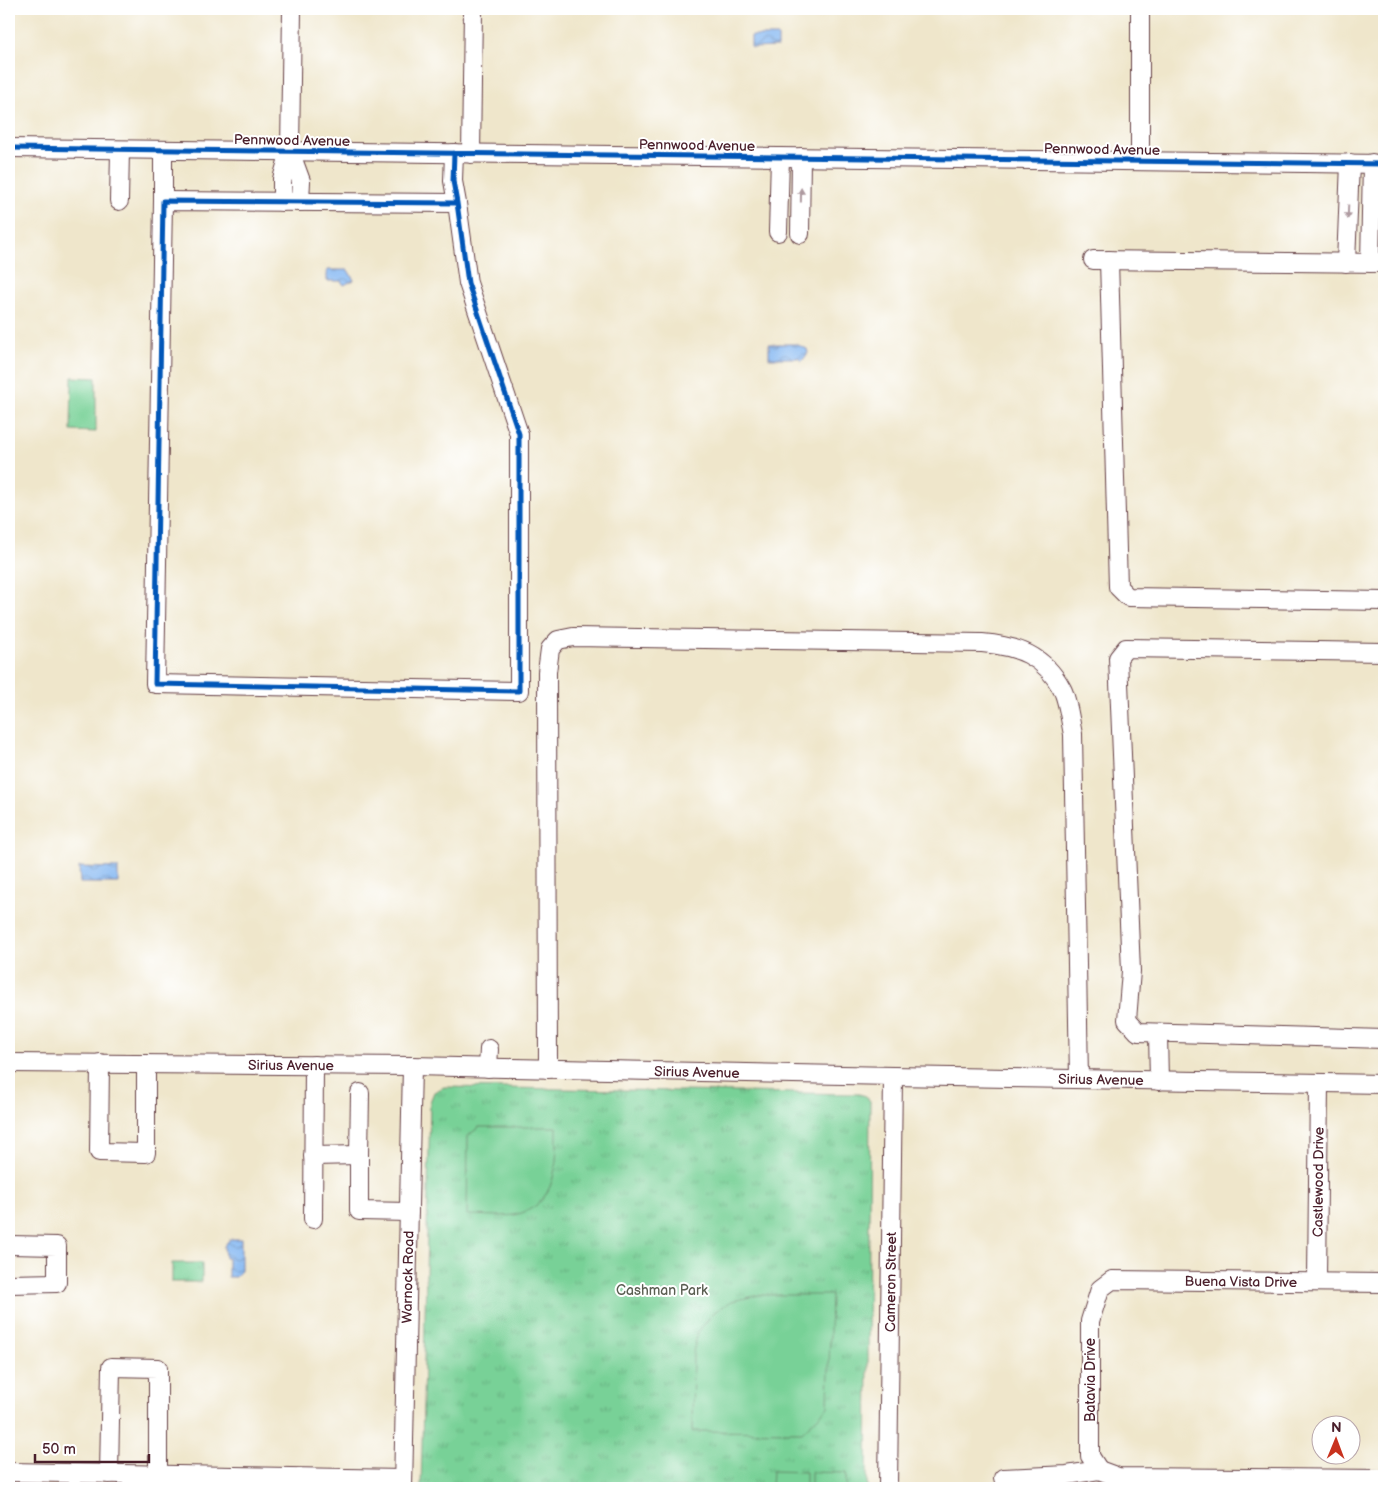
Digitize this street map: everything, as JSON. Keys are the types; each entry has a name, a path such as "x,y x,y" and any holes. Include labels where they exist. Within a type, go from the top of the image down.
{"street":[{"path":"282,202 282,179 290,151 292,9"},
{"path":"471,154 473,9"},
{"path":"1140,9 1140,161"},
{"name":"Pennwood Avenue","path":"9,148 1378,163"},
{"path":"119,200 120,150"},
{"path":"163,150 155,684 519,691 519,434 468,283 453,181 454,153"},
{"path":"290,151 301,180 300,202"},
{"path":"778,232 780,157"},
{"path":"800,234 801,157"},
{"path":"1346,263 1350,163"},
{"path":"1378,163 1377,263 1101,260 1118,586 1128,597 1384,601"},
{"path":"163,200 457,203"},
{"path":"548,1069 547,672 550,649 558,640 573,637 982,643 1006,645 1032,655 1048,669 1062,689 1073,734 1079,1080"},
{"path":"1384,652 1126,648 1118,658 1131,972 1127,1020 1138,1032 1384,1039"},
{"path":"1158,1033 1159,1081"},
{"path":"488,1068 489,1049"},
{"name":"Sirius Avenue","path":"9,1063 412,1066 1079,1080 1384,1084"},
{"path":"100,1063 99,1152 146,1153 146,1064"},
{"path":"312,1219 314,1065"},
{"name":"Warnock Road","path":"403,1483 412,1066"},
{"name":"Cameron Street","path":"888,1488 893,1076"},
{"name":"Castlewood Drive","path":"1317,1282 1319,1083"},
{"path":"360,1093 359,1211 409,1212"},
{"path":"313,1156 359,1155"},
{"path":"9,1245 57,1246 57,1283 9,1284"},
{"name":"Buena Vista Drive","path":"1100,1288 1112,1280 1384,1283"},
{"name":"Batavia Drive","path":"1099,1470 1090,1456 1090,1321 1100,1288"},
{"path":"109,1474 111,1366 158,1368 158,1474"},
{"path":"1003,1478 1067,1475 1099,1470 1118,1477 1384,1479"},
{"path":"9,1472 158,1474 403,1483"}],"green space":[{"path":"72,377 96,378 96,432 71,431"},
{"name":"Cashman Park","path":"444,1087 859,1094 866,1096 870,1101 867,1488 421,1488 430,1102 434,1092"},
{"path":"479,1127 557,1127 555,1168 552,1181 547,1193 539,1203 528,1210 508,1216 467,1215 468,1136"},
{"path":"172,1263 202,1263 202,1282 172,1282"},
{"path":"759,1295 831,1295 828,1407 802,1432 692,1431 693,1352 698,1332 714,1312 732,1301"},
{"path":"772,1471 806,1472 806,1488 771,1488"},
{"path":"811,1472 846,1473 846,1488 811,1488"}],"water":[{"path":"751,36 778,36 778,47 751,48"},
{"path":"327,270 348,270 354,280 344,285 341,281 327,281"},
{"path":"769,344 796,344 807,349 808,353 802,361 798,358 769,358"},
{"path":"79,867 118,868 118,883 80,883"},
{"path":"230,1239 241,1239 241,1271 235,1277 228,1277 228,1258 225,1258 224,1246"}],"cycle path":[{"path":"9,148 1384,164"},
{"path":"454,153 453,181 457,203 163,201 155,684 519,691 519,434 468,283 457,203"}]}
